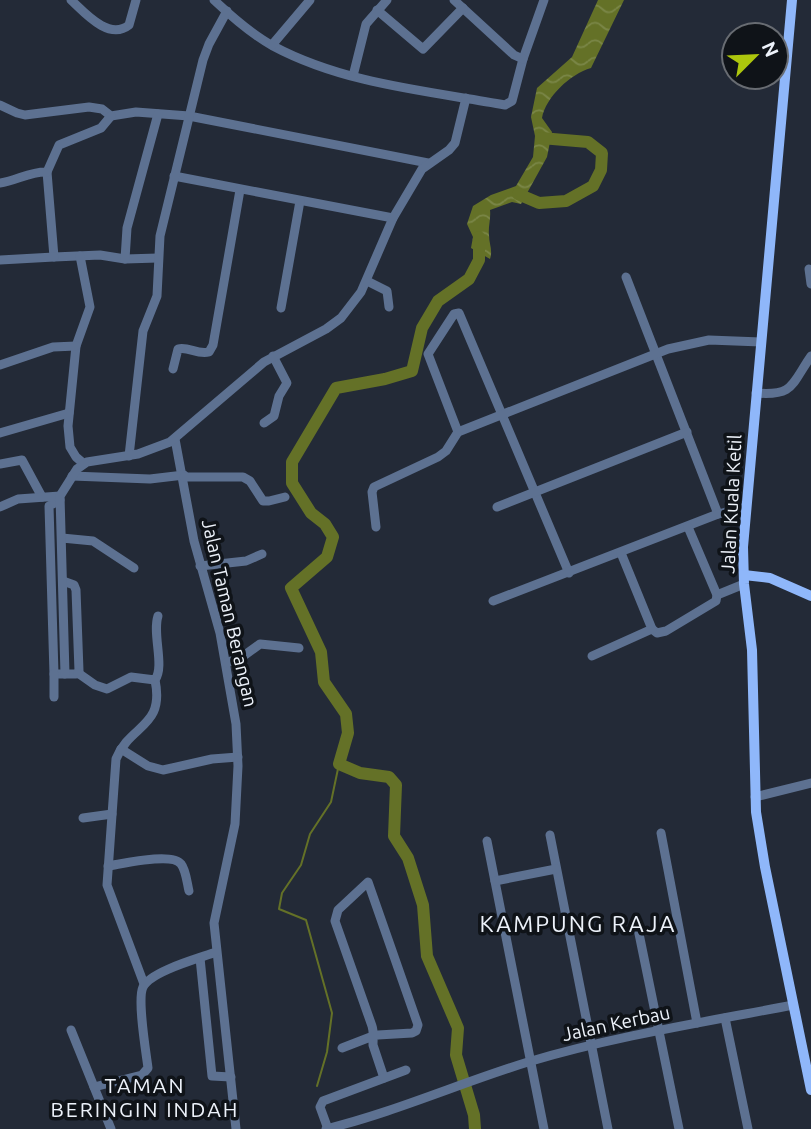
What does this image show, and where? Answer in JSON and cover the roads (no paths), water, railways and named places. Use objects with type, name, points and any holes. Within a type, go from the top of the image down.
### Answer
[{"type":"main road","name":"Jalan Kuala Ketil","points":[[792,0],[746,507],[744,579],[752,650],[755,797],[761,847],[811,1090]]},
{"type":"main road","points":[[744,579],[770,578],[811,596]]},
{"type":"street","points":[[71,0],[94,22],[108,28],[121,29],[129,25],[136,0]]},
{"type":"street","points":[[272,45],[310,0]]},
{"type":"street","points":[[353,76],[366,24],[387,0]]},
{"type":"street","points":[[454,0],[514,55],[523,59]]},
{"type":"street","points":[[219,1],[227,12],[272,45],[317,65],[353,76],[509,104],[544,0]]},
{"type":"street","points":[[377,10],[423,49],[463,8]]},
{"type":"street","points":[[129,456],[143,331],[158,296],[160,236],[209,44],[227,12]]},
{"type":"street","points":[[54,697],[49,506],[60,498],[83,463],[153,450],[175,439],[273,356],[326,329],[341,318],[351,307],[366,281],[393,218],[422,169],[453,147],[466,98]]},
{"type":"street","points":[[0,105],[25,115],[89,107],[102,109],[111,116]]},
{"type":"street","points":[[54,257],[47,172],[59,145],[101,128],[111,116],[136,112],[189,116],[428,163]]},
{"type":"street","points":[[125,259],[127,228],[158,114]]},
{"type":"street","points":[[0,183],[47,172]]},
{"type":"street","points":[[174,176],[393,218]]},
{"type":"street","points":[[173,369],[178,349],[185,348],[205,354],[213,345],[240,190]]},
{"type":"street","points":[[281,308],[300,201]]},
{"type":"street","points":[[0,260],[100,255],[125,259],[158,258]]},
{"type":"street","points":[[80,256],[90,307],[76,346],[69,413],[70,447],[83,463]]},
{"type":"street","points":[[809,269],[811,284]]},
{"type":"street","points":[[626,277],[718,514]]},
{"type":"street","points":[[366,281],[387,291],[389,307]]},
{"type":"street","points":[[458,432],[428,354],[457,313],[462,317],[569,573]]},
{"type":"street","points":[[376,527],[372,492],[374,487],[438,457],[446,451],[458,432],[657,353],[709,340],[761,342]]},
{"type":"street","points":[[0,365],[52,347],[76,346]]},
{"type":"street","points":[[264,423],[274,416],[279,396],[287,383],[273,356]]},
{"type":"street","points":[[756,393],[775,394],[786,391],[811,356]]},
{"type":"street","points":[[0,433],[69,413]]},
{"type":"street","points":[[497,507],[687,432]]},
{"type":"street","name":"Jalan Taman Berangan","points":[[175,439],[200,566],[220,633],[234,705],[238,757],[234,824],[229,858],[215,912],[216,952],[236,1129]]},
{"type":"street","points":[[0,464],[22,460],[42,497]]},
{"type":"street","points":[[72,476],[150,479],[184,476],[243,477],[250,481],[265,502],[285,497]]},
{"type":"street","points":[[0,506],[18,499],[60,498]]},
{"type":"street","points":[[60,498],[65,674]]},
{"type":"street","points":[[493,601],[718,514],[746,507]]},
{"type":"street","points":[[688,527],[717,595]]},
{"type":"street","points":[[62,538],[93,541],[134,568]]},
{"type":"street","points":[[621,553],[652,629],[657,633],[666,631],[713,604],[717,595],[744,579]]},
{"type":"street","points":[[200,566],[246,561],[262,554]]},
{"type":"street","points":[[63,581],[74,585],[76,590],[78,673]]},
{"type":"street","points":[[94,1087],[142,1075],[148,1068],[141,996],[144,984],[107,885],[116,759],[121,749],[153,714],[157,704],[155,680],[159,673],[156,631],[158,616]]},
{"type":"street","points":[[592,656],[652,629]]},
{"type":"street","points":[[226,663],[242,657],[260,644],[299,648]]},
{"type":"street","points":[[54,674],[78,673],[94,685],[107,689],[126,678],[155,680]]},
{"type":"street","points":[[121,749],[148,766],[163,770],[212,758],[238,757]]},
{"type":"street","points":[[755,797],[811,782]]},
{"type":"street","points":[[83,818],[113,814]]},
{"type":"street","points":[[661,833],[697,1023]]},
{"type":"street","points":[[550,835],[608,1129]]},
{"type":"street","points":[[487,841],[544,1129]]},
{"type":"street","points":[[108,866],[151,859],[174,859],[182,866],[189,891]]},
{"type":"street","points":[[495,881],[556,869]]},
{"type":"street","points":[[342,1048],[373,1036],[412,1033],[418,1028],[368,882],[338,910],[335,921],[372,1026],[373,1036],[374,1052],[384,1079]]},
{"type":"street","points":[[636,919],[679,1129]]},
{"type":"street","points":[[144,984],[157,975],[216,952]]},
{"type":"street","points":[[200,958],[212,1076],[230,1077]]},
{"type":"street","name":"Jalan Kerbau","points":[[327,1129],[484,1076],[590,1045],[793,1005]]},
{"type":"street","points":[[725,1018],[748,1129]]},
{"type":"street","points":[[71,1030],[111,1129]]},
{"type":"street","points":[[327,1129],[320,1107],[323,1101],[406,1070]]},
{"type":"water","points":[[598,0],[624,0],[591,68],[567,81],[548,102],[542,118],[552,132],[547,157],[521,204],[512,202],[490,210],[490,259],[471,248],[473,237],[467,224],[473,206],[491,195],[516,186],[533,157],[535,136],[531,117],[537,88],[572,57]]},
{"type":"waterway","points":[[518,194],[539,203],[566,201],[593,186],[601,170],[602,153],[588,142],[541,138]]},
{"type":"waterway","points":[[475,1129],[474,1115],[456,1055],[458,1028],[427,956],[423,905],[408,858],[394,836],[396,785],[389,777],[360,773],[339,764],[348,733],[346,714],[324,682],[321,652],[291,588],[327,557],[333,537],[325,524],[311,513],[292,483],[292,462],[336,388],[412,371],[422,328],[438,301],[469,279],[479,260],[479,237]]},
{"type":"waterway","points":[[317,1086],[327,1052],[332,1013],[306,920],[279,909],[282,893],[301,865],[310,834],[331,802],[339,764]]},
{"type":"district","name":"KAMPUNG RAJA","points":[[578,923]]},
{"type":"district","name":"TAMAN BERINGIN INDAH","points":[[145,1097]]}]
